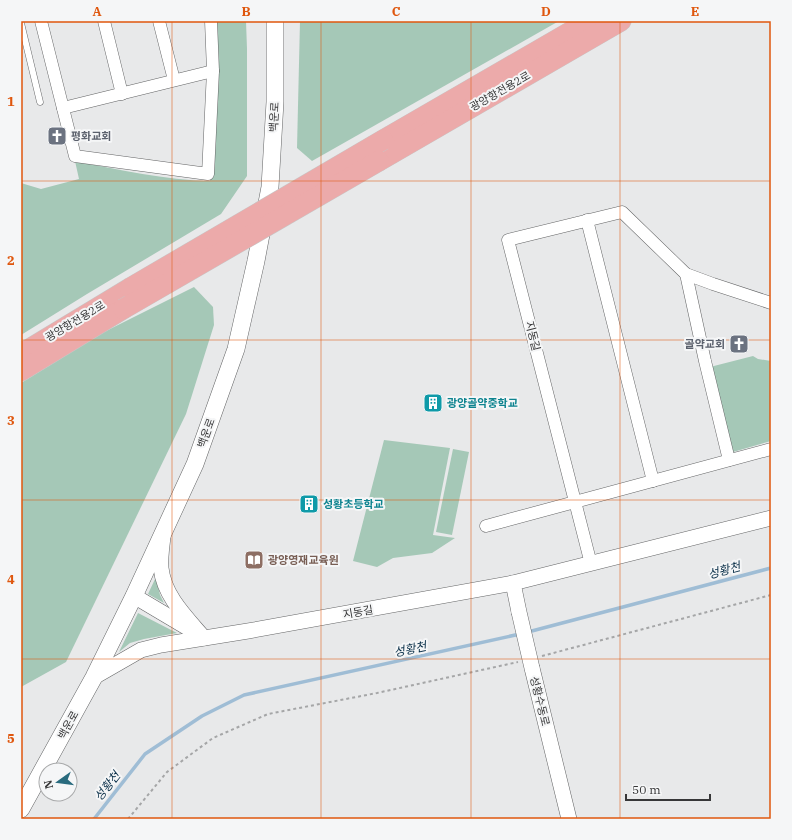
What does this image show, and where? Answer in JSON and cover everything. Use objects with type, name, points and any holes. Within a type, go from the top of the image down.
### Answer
[{"type":"highway","name":"광양항전용2로","points":[[21,354],[130,288],[589,21]]},
{"type":"highway","name":"광양항전용2로","points":[[21,370],[123,309],[621,21]]},
{"type":"highway","points":[[587,41],[634,21]]},
{"type":"main road","name":"백운로","points":[[21,810],[94,677],[164,533],[195,464],[236,349],[270,187],[275,102],[275,21]]},
{"type":"street","points":[[41,21],[75,156],[208,174],[212,71],[211,21]]},
{"type":"street","points":[[104,21],[122,94]]},
{"type":"street","points":[[159,21],[174,80]]},
{"type":"street","points":[[63,108],[212,71]]},
{"type":"street","points":[[653,481],[587,220],[622,212],[686,274],[766,301]]},
{"type":"street","name":"지동길","points":[[587,220],[508,240],[591,564]]},
{"type":"street","points":[[686,274],[729,460]]},
{"type":"street","points":[[486,526],[771,449]]},
{"type":"street","name":"지동길","points":[[94,677],[141,650],[513,583],[771,518]]},
{"type":"street","points":[[164,533],[160,567],[167,590],[178,607],[204,638]]},
{"type":"street","name":"성황수동로","points":[[513,583],[530,662],[569,819]]},
{"type":"street","points":[[134,596],[204,638]]},
{"type":"lane","points":[[21,22],[40,102]]},
{"type":"path","points":[[128,819],[167,772],[213,738],[268,714],[530,662],[771,595]]},
{"type":"green space","points":[[214,21],[246,21],[247,176],[221,214],[21,335],[21,183],[41,189],[79,179],[75,161],[159,177],[210,181]]},
{"type":"green space","points":[[300,21],[559,21],[312,161],[297,148]]},
{"type":"green space","points":[[194,287],[213,307],[214,325],[186,414],[66,662],[21,687],[21,383],[100,334]]},
{"type":"green space","points":[[753,356],[758,359],[771,361],[771,441],[733,452],[710,367]]},
{"type":"green space","points":[[384,440],[450,448],[433,535],[455,538],[432,553],[393,558],[377,567],[353,561]]},
{"type":"green space","points":[[453,449],[469,452],[452,535],[436,532]]},
{"type":"green space","points":[[156,577],[160,595],[164,603],[148,594]]},
{"type":"green space","points":[[138,613],[177,633],[130,643],[119,652]]},
{"type":"waterway","name":"성황천","points":[[528,632],[771,568]]},
{"type":"waterway","name":"성황천","points":[[94,819],[145,754],[202,716],[244,695],[520,634]]},
{"type":"place","name":"평화교회","points":[[57,136]]},
{"type":"place","name":"골약교회","points":[[739,344]]},
{"type":"place","name":"광양골약중학교","points":[[433,403]]},
{"type":"place","name":"성황초등학교","points":[[309,504]]},
{"type":"place","name":"광양영재교육원","points":[[254,560]]}]
